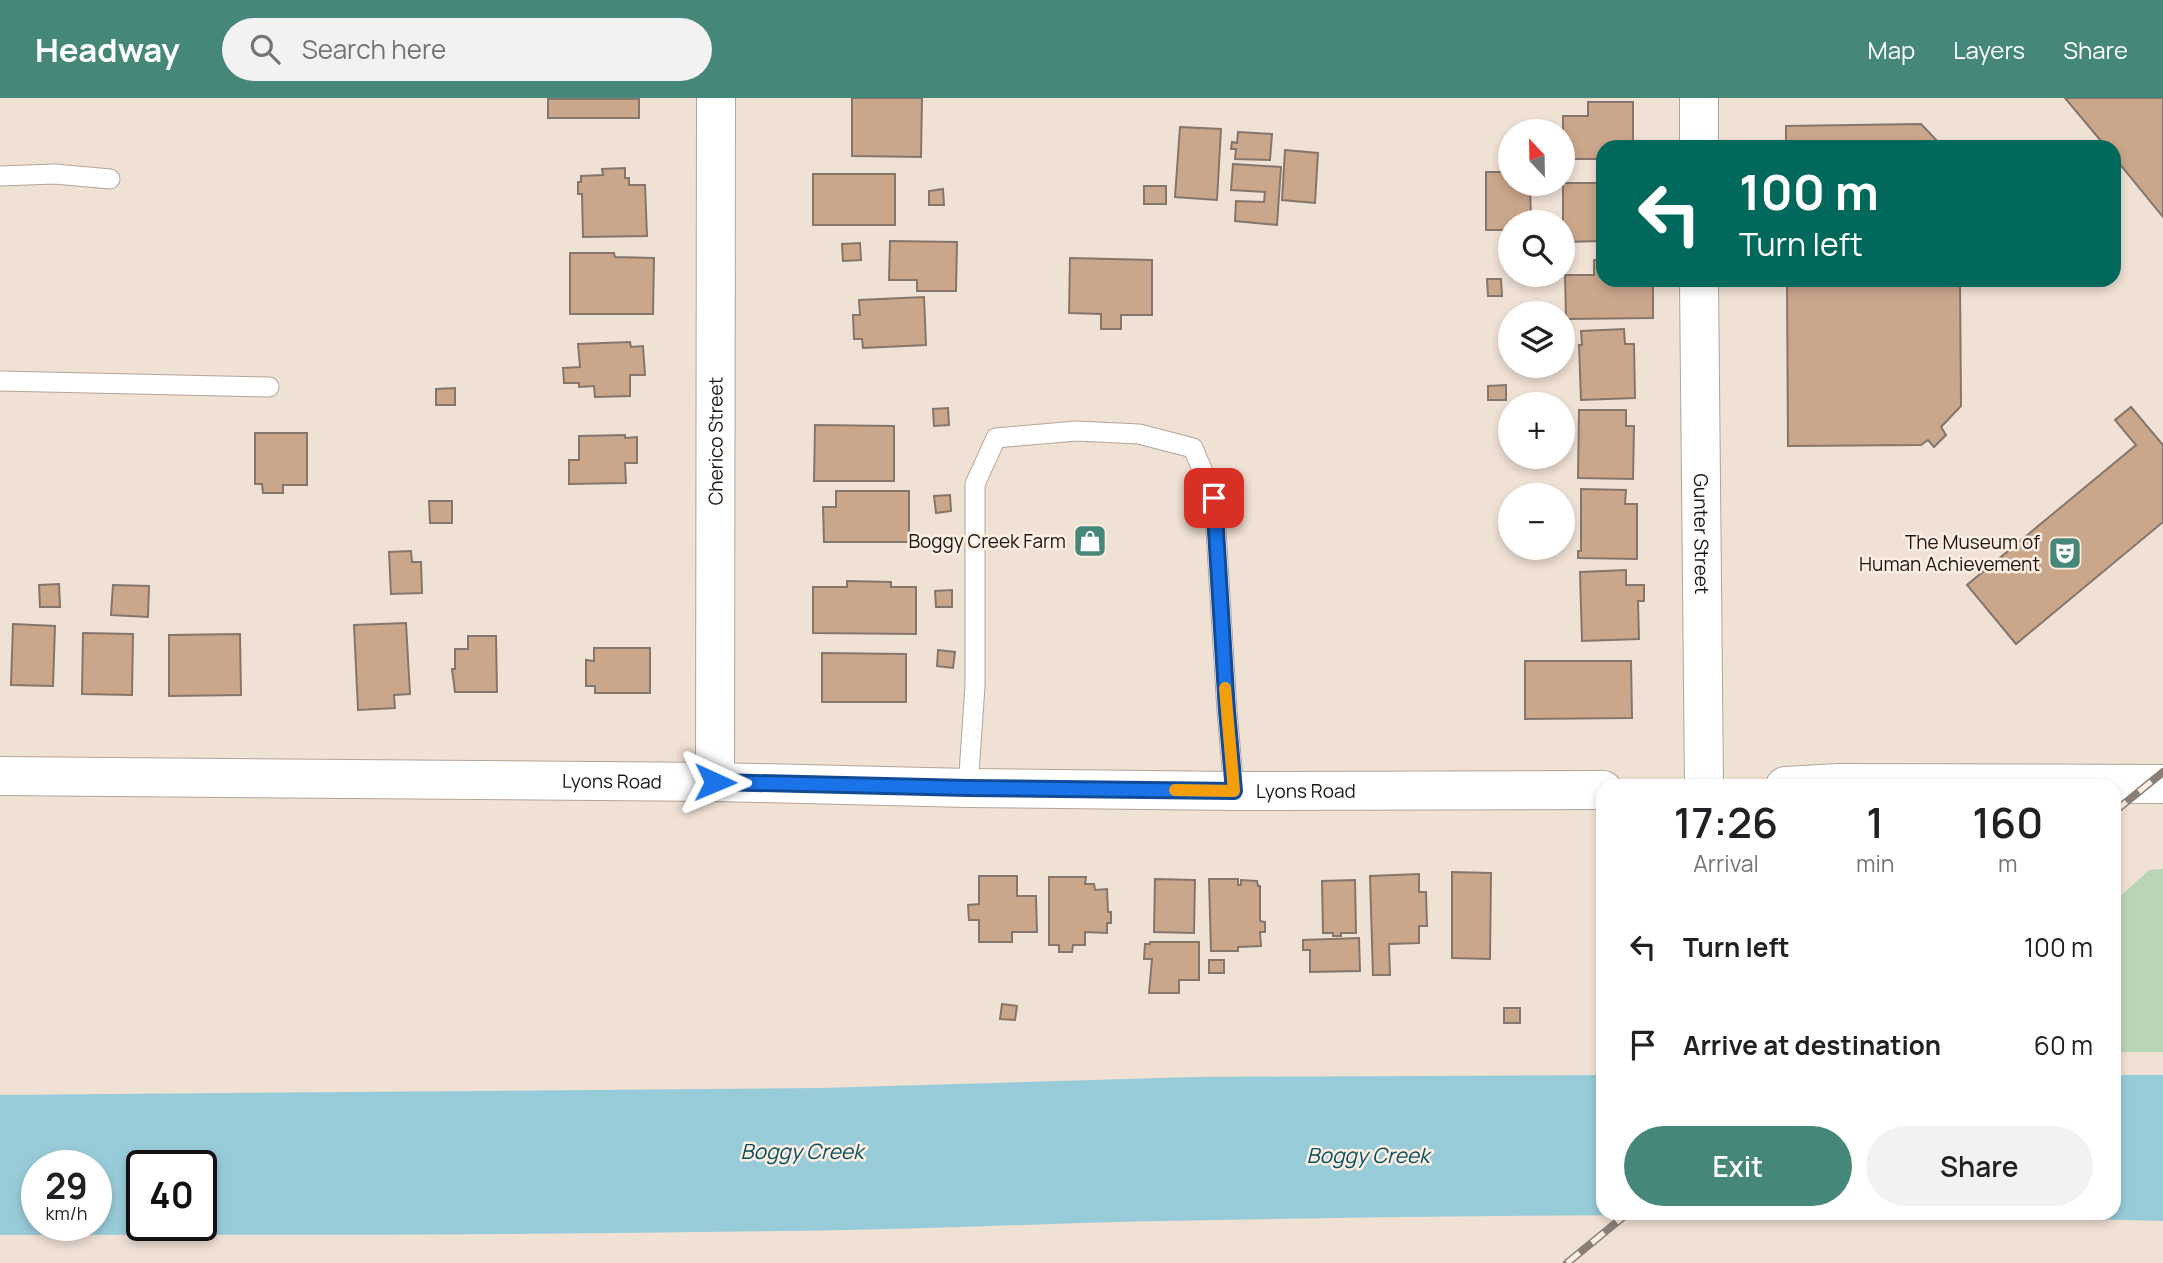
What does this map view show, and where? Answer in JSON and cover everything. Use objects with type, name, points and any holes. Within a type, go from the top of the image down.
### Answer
[{"type":"street","name":"Cherico Street","points":[[715,782],[716,98]]},
{"type":"street","points":[[1699,98],[1699,140]]},
{"type":"street","name":"Gunter Street","points":[[1699,287],[1704,779]]},
{"type":"street","name":"Lyons Road","points":[[0,776],[715,782],[1234,791],[1596,790]]},
{"type":"street","points":[[2121,784],[2163,784]]},
{"type":"lane","points":[[0,176],[55,174],[110,179]]},
{"type":"lane","points":[[0,381],[269,387]]},
{"type":"lane","points":[[968,788],[975,686],[975,484],[996,438],[1076,431],[1139,434],[1193,448],[1214,498],[1234,791]]},
{"type":"green space","points":[[2163,869],[2163,1052],[2121,1052],[2121,896],[2149,870]]},
{"type":"water","name":"Boggy Creek","points":[[1596,1075],[1596,1216],[1163,1221],[742,1232],[217,1234],[217,1150],[126,1150],[126,1235],[112,1235],[112,1150],[21,1150],[21,1235],[0,1235],[0,1095],[821,1088],[1194,1077]]},
{"type":"water","points":[[2121,1075],[2163,1075],[2163,1221],[2113,1220],[2121,1220]]},
{"type":"building","points":[[852,98],[922,98],[921,157],[852,156]]},
{"type":"building","points":[[2065,98],[2163,98],[2163,217],[2121,166],[2121,140],[2100,140]]},
{"type":"building","points":[[548,99],[639,99],[639,118],[548,118]]},
{"type":"building","points":[[1588,102],[1633,102],[1633,140],[1596,140],[1596,159],[1575,159],[1575,119],[1563,119],[1563,116],[1588,116]]},
{"type":"building","points":[[1921,124],[1936,140],[1786,140],[1786,126]]},
{"type":"building","points":[[1180,127],[1221,129],[1217,200],[1175,197]]},
{"type":"building","points":[[1238,132],[1272,134],[1270,160],[1235,159],[1236,149],[1231,149],[1232,142],[1237,143]]},
{"type":"building","points":[[1285,150],[1318,153],[1315,203],[1282,200]]},
{"type":"building","points":[[1233,164],[1281,167],[1277,225],[1235,221],[1236,201],[1264,202],[1265,192],[1231,190]]},
{"type":"building","points":[[625,168],[625,178],[629,178],[629,185],[645,185],[647,236],[583,237],[582,194],[578,194],[581,176],[603,175],[602,169]]},
{"type":"building","points":[[1486,172],[1498,172],[1498,196],[1530,196],[1531,210],[1498,210],[1498,230],[1486,230]]},
{"type":"building","points":[[813,174],[895,174],[895,225],[813,225]]},
{"type":"building","points":[[1575,183],[1596,183],[1596,241],[1575,242],[1575,210],[1563,210],[1563,196],[1575,196]]},
{"type":"building","points":[[1144,186],[1166,186],[1166,204],[1144,204]]},
{"type":"building","points":[[943,189],[944,205],[929,205],[929,191]]},
{"type":"building","points":[[890,241],[957,242],[956,291],[917,291],[917,280],[889,280]]},
{"type":"building","points":[[860,243],[861,260],[843,261],[842,244]]},
{"type":"building","points":[[570,253],[614,253],[615,257],[654,258],[653,314],[570,314]]},
{"type":"building","points":[[1070,258],[1152,260],[1152,315],[1121,315],[1121,329],[1101,329],[1101,314],[1069,313]]},
{"type":"building","points":[[1596,260],[1596,287],[1653,287],[1653,318],[1575,319],[1575,301],[1566,301],[1565,287],[1575,287],[1575,275],[1594,275]]},
{"type":"building","points":[[1487,279],[1498,279],[1502,296],[1488,296]]},
{"type":"building","points":[[1787,287],[1960,287],[1961,406],[1941,427],[1946,435],[1934,447],[1928,440],[1921,445],[1788,446]]},
{"type":"building","points":[[924,297],[926,345],[863,348],[862,339],[854,339],[853,315],[860,315],[859,300]]},
{"type":"building","points":[[1624,329],[1625,344],[1634,344],[1635,398],[1581,400],[1581,331]]},
{"type":"building","points":[[630,342],[631,347],[643,346],[645,375],[630,375],[630,396],[595,397],[594,386],[579,387],[579,383],[564,383],[563,368],[580,367],[578,344]]},
{"type":"building","points":[[1506,385],[1506,392],[1498,392],[1498,400],[1488,400],[1488,386]]},
{"type":"building","points":[[455,388],[455,405],[436,405],[436,389]]},
{"type":"building","name":"The Museum of Human Achievement","points":[[2131,407],[2163,445],[2163,522],[2016,644],[1967,585],[2136,445],[2115,420]]},
{"type":"building","points":[[948,408],[949,425],[934,426],[933,409]]},
{"type":"building","points":[[1579,410],[1626,410],[1626,426],[1634,426],[1633,479],[1578,478]]},
{"type":"building","points":[[815,425],[894,426],[894,481],[814,481]]},
{"type":"building","points":[[255,433],[307,433],[307,485],[283,485],[283,493],[263,493],[262,484],[255,484]]},
{"type":"building","points":[[625,435],[625,438],[637,437],[637,463],[625,463],[626,483],[569,484],[569,460],[579,460],[579,436]]},
{"type":"building","points":[[1581,489],[1626,490],[1625,504],[1637,504],[1637,559],[1578,558],[1578,551],[1581,551]]},
{"type":"building","points":[[836,491],[909,491],[909,542],[824,542],[823,507],[836,507]]},
{"type":"building","points":[[950,495],[951,511],[936,513],[934,496]]},
{"type":"building","points":[[429,501],[452,501],[452,523],[430,523]]},
{"type":"building","points":[[411,551],[412,562],[421,562],[422,593],[391,594],[389,552]]},
{"type":"building","points":[[1626,570],[1626,585],[1644,585],[1644,601],[1638,601],[1639,639],[1582,641],[1580,572]]},
{"type":"building","points":[[847,581],[891,582],[891,587],[916,587],[916,634],[813,633],[813,587],[847,587]]},
{"type":"building","points":[[59,584],[60,607],[40,607],[39,585]]},
{"type":"building","points":[[113,585],[149,586],[148,617],[111,615]]},
{"type":"building","points":[[952,590],[952,607],[936,607],[935,591]]},
{"type":"building","points":[[406,623],[410,694],[394,695],[395,708],[358,710],[354,625]]},
{"type":"building","points":[[13,624],[55,626],[53,686],[11,685]]},
{"type":"building","points":[[83,633],[133,634],[132,695],[82,694]]},
{"type":"building","points":[[240,634],[241,695],[169,696],[169,635]]},
{"type":"building","points":[[468,636],[496,636],[497,692],[455,692],[452,669],[455,669],[455,649],[468,649]]},
{"type":"building","points":[[594,648],[650,648],[650,693],[595,693],[595,686],[586,686],[586,660],[594,661]]},
{"type":"building","points":[[938,650],[955,652],[953,668],[937,666]]},
{"type":"building","points":[[822,653],[906,654],[906,702],[822,702]]},
{"type":"building","points":[[1525,661],[1631,661],[1632,718],[1525,719]]},
{"type":"building","points":[[1452,872],[1491,873],[1490,959],[1452,958]]},
{"type":"building","points":[[1419,874],[1419,892],[1426,892],[1427,926],[1419,926],[1419,943],[1389,944],[1390,975],[1373,975],[1370,876]]},
{"type":"building","points":[[979,876],[1017,876],[1017,896],[1036,896],[1037,932],[1012,932],[1012,942],[979,942],[979,920],[969,920],[968,905],[979,904]]},
{"type":"building","points":[[1049,877],[1086,877],[1085,884],[1094,884],[1095,890],[1107,889],[1111,923],[1107,923],[1107,933],[1085,932],[1085,945],[1073,945],[1072,952],[1059,952],[1059,945],[1049,945]]},
{"type":"building","points":[[1155,879],[1195,880],[1194,933],[1154,932]]},
{"type":"building","points":[[1209,879],[1238,879],[1238,885],[1241,885],[1241,880],[1257,881],[1260,886],[1260,921],[1265,922],[1265,932],[1260,932],[1261,946],[1238,947],[1238,951],[1211,951]]},
{"type":"building","points":[[1355,880],[1356,933],[1333,936],[1333,933],[1323,933],[1322,881]]},
{"type":"building","points":[[1359,938],[1360,971],[1310,972],[1310,950],[1303,950],[1303,940]]},
{"type":"building","points":[[1199,942],[1199,980],[1179,980],[1179,993],[1149,993],[1152,959],[1144,959],[1145,944]]},
{"type":"building","points":[[1209,960],[1224,960],[1224,973],[1209,973]]},
{"type":"building","points":[[1002,1004],[1017,1006],[1015,1020],[1000,1019]]},
{"type":"building","points":[[1504,1008],[1520,1008],[1520,1023],[1504,1023]]},
{"type":"railway","points":[[2121,806],[2163,772]]},
{"type":"railway","points":[[1567,1263],[1619,1220]]},
{"type":"slow traffic","points":[[1175,790],[1234,791],[1225,688]]},
{"type":"place","name":"Boggy Creek Farm","points":[[1090,541]]},
{"type":"place","name":"The Museum of Human Achievement","points":[[2065,553]]},
{"type":"route","points":[[715,782],[1234,791],[1214,498]]}]
